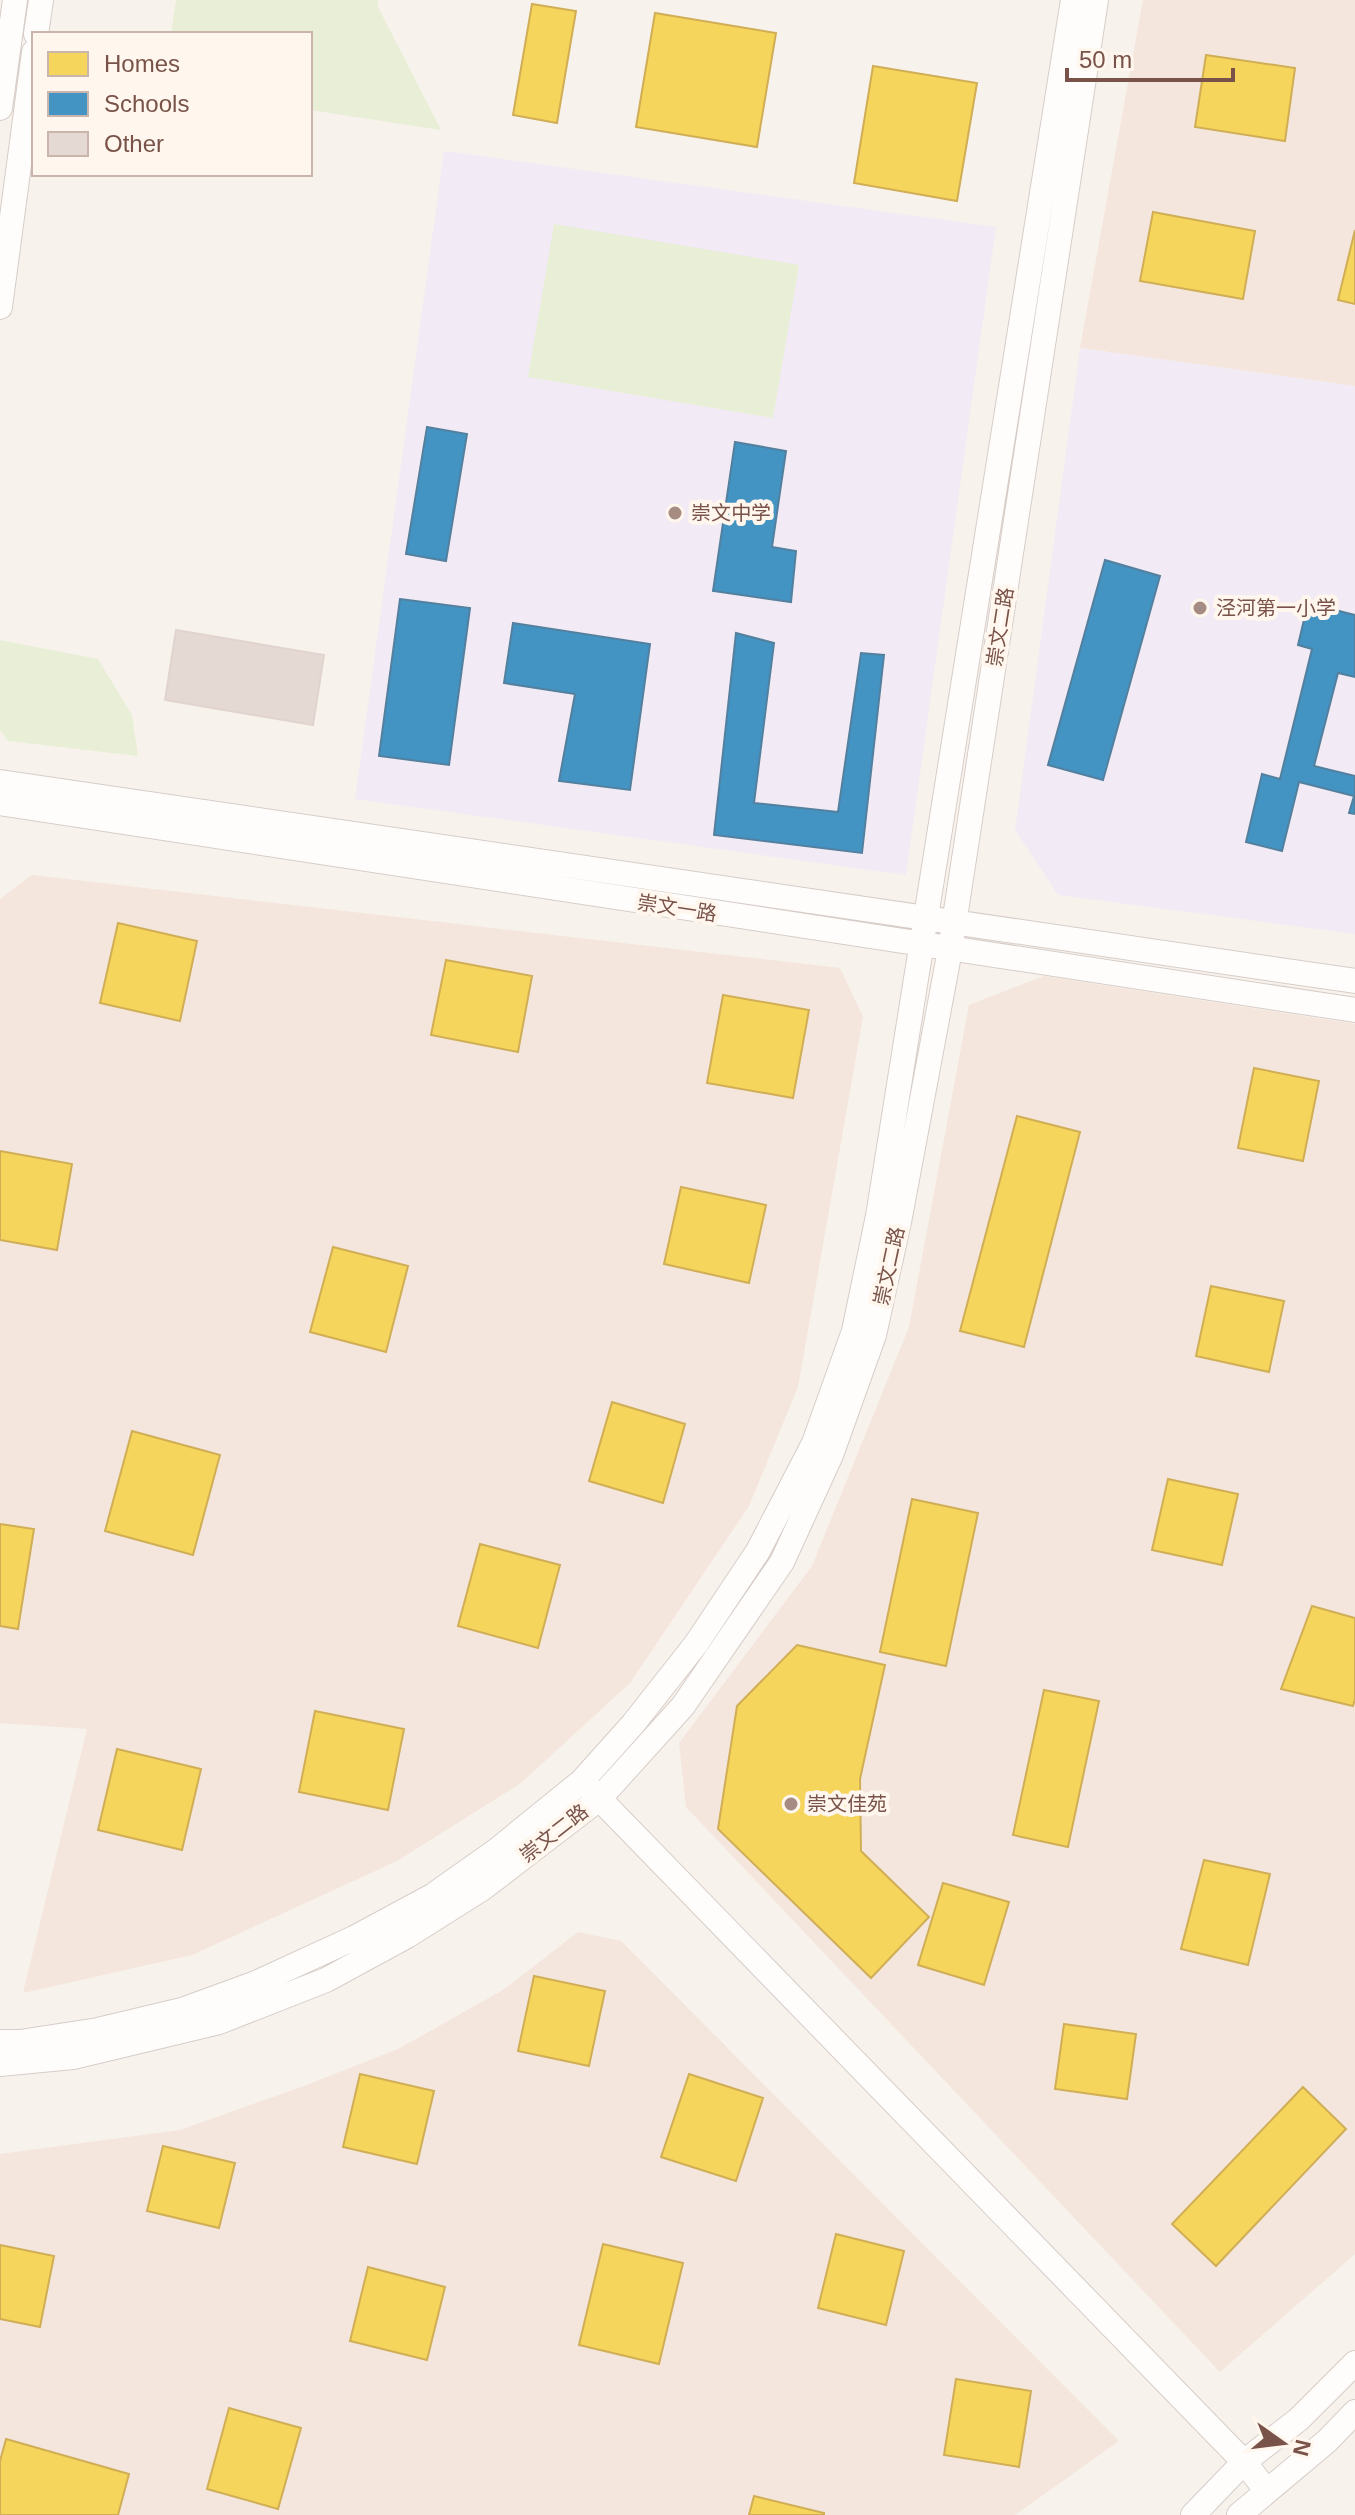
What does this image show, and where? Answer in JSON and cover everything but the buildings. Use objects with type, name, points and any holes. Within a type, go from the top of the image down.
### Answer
[{"type":"street","points":[[0,108],[15,0]]},
{"type":"street","points":[[36,32],[41,0]]},
{"type":"street","name":"崇文二路","points":[[0,2042],[20,2042],[112,2027],[182,2010],[270,1976],[354,1938],[432,1896],[590,1790],[633,1724],[696,1644],[758,1551],[814,1443],[854,1331],[878,1216],[1073,0]]},
{"type":"street","name":"崇文二路","points":[[0,2064],[73,2057],[219,2022],[326,1980],[407,1936],[483,1888],[683,1706],[782,1562],[831,1455],[874,1335],[899,1222],[950,950],[1096,0]]},
{"type":"street","points":[[0,307],[32,67]]},
{"type":"street","name":"崇文一路","points":[[0,782],[1355,981]]},
{"type":"street","name":"崇文一路","points":[[0,803],[1355,1010]]},
{"type":"street","points":[[590,1790],[1244,2462],[1267,2491]]},
{"type":"street","points":[[1193,2515],[1244,2462],[1299,2419],[1355,2363]]},
{"type":"street","points":[[1239,2515],[1327,2441],[1355,2412]]},
{"type":"shaded area","points":[[1143,0],[1355,0],[1355,386],[1080,348]]},
{"type":"shaded area","name":"崇文中学","points":[[444,151],[996,227],[906,875],[355,799]]},
{"type":"shaded area","name":"泾河第一小学","points":[[1080,348],[1355,386],[1355,934],[1058,895],[1015,830]]},
{"type":"shaded area","points":[[32,875],[840,968],[863,1017],[798,1387],[749,1506],[630,1683],[521,1783],[397,1861],[192,1955],[23,1993],[87,1729],[0,1723],[0,899]]},
{"type":"shaded area","points":[[1044,976],[1355,1024],[1355,2254],[1220,2372],[686,1807],[679,1743],[812,1566],[909,1327],[969,1005]]},
{"type":"shaded area","points":[[578,1932],[621,1941],[1119,2441],[1015,2515],[0,2515],[0,2154],[180,2130],[304,2086],[398,2049],[503,1990]]},
{"type":"green space","points":[[176,0],[378,0],[378,7],[441,130],[312,110],[312,32],[171,32]]},
{"type":"green space","points":[[554,224],[799,265],[773,418],[528,377]]},
{"type":"green space","points":[[0,640],[98,659],[132,715],[138,756],[8,741],[0,730]]},
{"type":"place","name":"崇文中学","points":[[675,513]]},
{"type":"place","name":"泾河第一小学","points":[[1200,608]]},
{"type":"place","name":"崇文佳苑","points":[[791,1804]]}]
